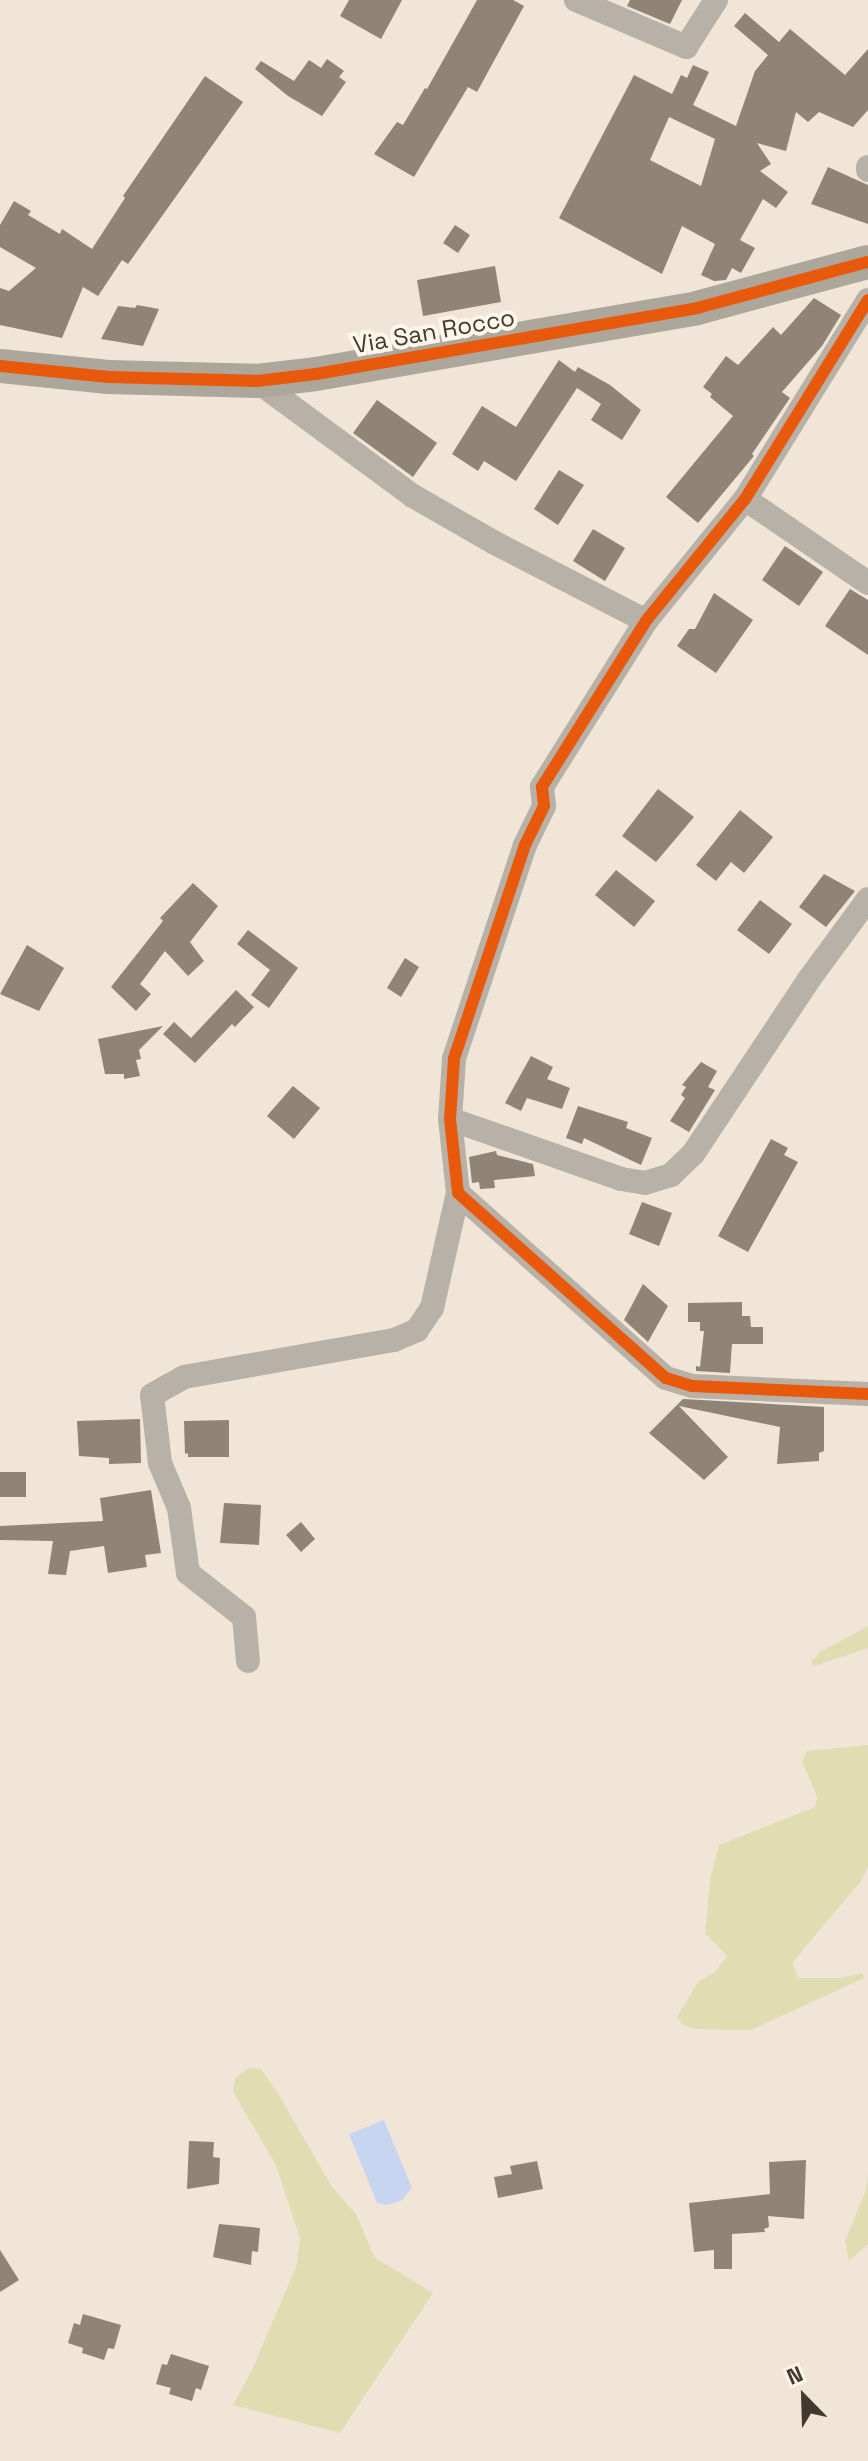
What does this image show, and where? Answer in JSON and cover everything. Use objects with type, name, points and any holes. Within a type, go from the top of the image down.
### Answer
[{"type":"street","points":[[576,0],[686,47],[716,0]]},
{"type":"street","name":"Via San Rocco","points":[[0,366],[108,377],[257,381],[316,374],[697,308],[868,262]]},
{"type":"street","points":[[248,1661],[244,1617],[188,1573],[179,1508],[160,1463],[152,1395],[184,1377],[407,1337],[425,1322],[432,1308],[458,1193],[450,1119],[454,1059],[525,845],[544,806],[542,787],[646,621],[745,499],[868,300]]},
{"type":"street","points":[[257,381],[413,496],[495,543],[646,621]]},
{"type":"street","points":[[745,499],[868,583]]},
{"type":"street","points":[[450,1119],[621,1179],[645,1183],[671,1175],[693,1154],[810,978],[868,899]]},
{"type":"street","points":[[458,1193],[666,1378],[692,1386],[868,1394]]},
{"type":"shaded area","points":[[868,1626],[868,1648],[814,1666],[811,1662],[820,1652]]},
{"type":"shaded area","points":[[868,1745],[868,1866],[861,1881],[792,1963],[799,1978],[842,1978],[862,1973],[864,1978],[751,2030],[693,2029],[683,2025],[677,2017],[698,1982],[715,1972],[727,1956],[705,1933],[710,1880],[719,1845],[815,1807],[817,1797],[802,1761],[807,1751]]},
{"type":"shaded area","points":[[249,2068],[261,2069],[279,2095],[332,2187],[356,2214],[374,2257],[433,2293],[340,2433],[233,2405],[252,2370],[297,2265],[300,2238],[276,2165],[233,2092],[235,2078]]},
{"type":"shaded area","points":[[868,2173],[868,2244],[849,2261],[845,2241],[866,2190]]},
{"type":"water","points":[[384,2120],[412,2188],[402,2200],[387,2205],[377,2203],[349,2134]]},
{"type":"building","points":[[349,0],[402,0],[381,39],[340,16]]},
{"type":"building","points":[[477,0],[513,0],[524,6],[477,92],[468,87],[414,177],[374,154],[397,122],[403,125]]},
{"type":"building","points":[[630,0],[682,0],[670,24],[627,6]]},
{"type":"building","points":[[745,13],[779,42],[790,29],[845,75],[868,49],[868,110],[853,127],[819,112],[808,122],[796,112],[786,151],[757,143],[771,164],[760,171],[788,192],[776,208],[763,199],[740,240],[755,248],[741,273],[732,268],[726,280],[714,281],[701,275],[715,244],[682,226],[662,274],[559,218],[634,75],[672,94],[681,75],[687,78],[693,65],[709,72],[693,105],[736,126],[755,71],[768,55],[734,26]],"holes":[[[669,117],[715,139],[701,186],[650,160]]]},
{"type":"building","points":[[327,59],[344,71],[339,77],[346,82],[322,116],[288,96],[255,69],[261,61],[294,81],[309,60],[321,68]]},
{"type":"building","points":[[205,76],[243,102],[128,264],[122,260],[98,296],[83,287],[62,338],[0,325],[0,288],[9,291],[36,268],[0,247],[0,225],[14,201],[31,211],[28,215],[60,234],[62,229],[92,249],[125,198],[123,196]]},
{"type":"building","points":[[828,167],[868,185],[868,224],[811,204]]},
{"type":"building","points":[[455,225],[470,235],[458,253],[443,243]]},
{"type":"building","points":[[495,266],[501,302],[423,316],[417,280]]},
{"type":"building","points":[[814,298],[841,315],[822,346],[782,392],[790,398],[752,454],[754,456],[698,523],[666,497],[733,416],[703,387],[726,356],[738,365],[773,327],[781,335]]},
{"type":"building","points":[[137,305],[159,309],[143,346],[101,339],[118,306],[135,308]]},
{"type":"building","points":[[559,360],[575,372],[578,367],[610,385],[641,410],[622,440],[591,420],[601,404],[577,388],[516,481],[484,461],[478,471],[452,454],[482,406],[516,427]]},
{"type":"building","points":[[377,400],[437,443],[413,477],[353,433]]},
{"type":"building","points":[[559,470],[584,485],[558,525],[534,509]]},
{"type":"building","points":[[593,529],[625,548],[605,581],[573,561]]},
{"type":"building","points":[[785,546],[823,572],[799,606],[762,580]]},
{"type":"building","points":[[850,589],[868,600],[868,655],[825,626]]},
{"type":"building","points":[[714,593],[753,620],[716,673],[677,646],[689,629],[695,629]]},
{"type":"building","points":[[658,789],[694,817],[656,862],[622,836]]},
{"type":"building","points":[[740,810],[773,837],[744,873],[731,862],[716,881],[696,865]]},
{"type":"building","points":[[616,870],[655,901],[634,927],[595,895]]},
{"type":"building","points":[[824,874],[855,891],[826,927],[799,907]]},
{"type":"building","points":[[193,883],[218,906],[190,942],[204,961],[188,976],[165,951],[140,984],[151,994],[136,1011],[111,987],[163,921],[160,918]]},
{"type":"building","points":[[760,900],[792,924],[769,954],[737,930]]},
{"type":"building","points":[[248,930],[298,968],[269,1008],[251,995],[270,970],[237,944]]},
{"type":"building","points":[[27,945],[64,968],[39,1011],[0,994]]},
{"type":"building","points":[[405,958],[419,967],[401,997],[387,988]]},
{"type":"building","points":[[236,990],[254,1007],[235,1027],[232,1024],[195,1063],[163,1034],[174,1022],[191,1038]]},
{"type":"building","points":[[163,1026],[139,1050],[141,1059],[136,1060],[140,1076],[124,1079],[124,1074],[105,1074],[98,1039]]},
{"type":"building","points":[[531,1056],[553,1067],[547,1079],[570,1088],[562,1109],[527,1098],[521,1111],[505,1103]]},
{"type":"building","points":[[701,1062],[717,1071],[708,1087],[715,1090],[689,1132],[670,1121],[685,1098],[681,1095],[686,1087],[682,1085]]},
{"type":"building","points":[[293,1086],[320,1108],[294,1139],[267,1116]]},
{"type":"building","points":[[578,1106],[628,1122],[626,1128],[652,1138],[641,1165],[584,1138],[582,1144],[566,1138]]},
{"type":"building","points":[[771,1139],[788,1148],[784,1155],[798,1162],[748,1252],[718,1236]]},
{"type":"building","points":[[496,1151],[497,1155],[533,1164],[535,1176],[494,1180],[495,1188],[480,1189],[479,1182],[472,1183],[469,1157]]},
{"type":"building","points":[[642,1202],[672,1213],[659,1246],[629,1234]]},
{"type":"building","points":[[643,1284],[668,1306],[648,1342],[624,1320]]},
{"type":"building","points":[[742,1302],[742,1316],[750,1316],[751,1327],[763,1327],[763,1344],[732,1344],[730,1373],[696,1371],[696,1366],[700,1367],[704,1331],[700,1331],[700,1322],[688,1322],[688,1303]]},
{"type":"building","points":[[683,1399],[824,1407],[824,1451],[819,1453],[819,1461],[777,1464],[780,1427],[679,1406],[728,1457],[704,1480],[649,1433]]},
{"type":"building","points":[[140,1419],[141,1463],[109,1464],[109,1458],[79,1456],[77,1421]]},
{"type":"building","points":[[229,1420],[229,1457],[188,1457],[188,1453],[185,1454],[184,1421]]},
{"type":"building","points":[[0,1472],[26,1472],[26,1497],[0,1497]]},
{"type":"building","points":[[151,1490],[161,1553],[145,1555],[147,1567],[108,1573],[104,1546],[70,1551],[66,1575],[48,1574],[53,1541],[0,1540],[0,1526],[103,1521],[100,1498]]},
{"type":"building","points":[[224,1503],[261,1505],[259,1545],[220,1543]]},
{"type":"building","points":[[301,1522],[315,1539],[301,1552],[286,1535]]},
{"type":"building","points":[[189,2141],[214,2142],[213,2157],[220,2158],[219,2184],[187,2189]]},
{"type":"building","points":[[806,2160],[804,2219],[768,2216],[769,2227],[764,2229],[765,2232],[732,2234],[732,2269],[714,2269],[714,2250],[694,2252],[689,2203],[770,2194],[769,2162]]},
{"type":"building","points":[[537,2161],[543,2189],[498,2198],[494,2177],[512,2174],[510,2166]]},
{"type":"building","points":[[219,2224],[260,2228],[258,2252],[252,2251],[251,2265],[213,2257]]},
{"type":"building","points":[[0,2250],[19,2280],[0,2292]]},
{"type":"building","points":[[83,2314],[121,2325],[114,2349],[108,2348],[104,2360],[82,2353],[83,2348],[68,2343],[74,2323],[80,2325]]},
{"type":"building","points":[[171,2354],[209,2366],[201,2390],[196,2388],[192,2401],[169,2394],[171,2388],[156,2384],[162,2364],[167,2365]]},
{"type":"cycle path","points":[[0,366],[108,377],[257,381],[316,374],[697,308],[868,262]]},
{"type":"cycle path","points":[[868,300],[745,499],[646,621],[542,787],[544,806],[525,845],[454,1059],[450,1119],[458,1193],[666,1378],[692,1386],[868,1394]]}]
